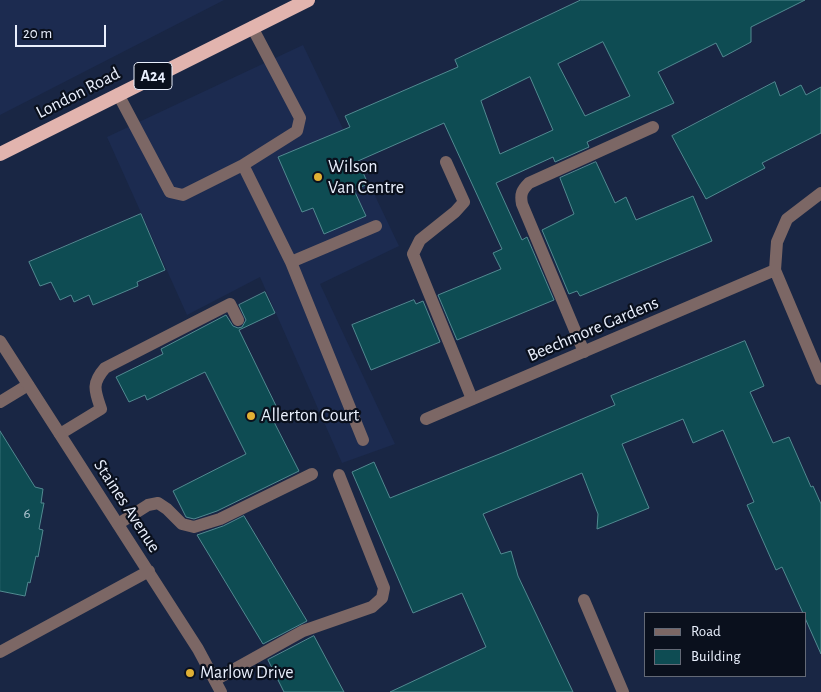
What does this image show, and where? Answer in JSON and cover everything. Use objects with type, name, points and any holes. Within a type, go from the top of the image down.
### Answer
[{"type":"highway","name":"London Road","points":[[0,154],[308,0]]},
{"type":"street","points":[[118,94],[170,192],[183,195],[243,165],[297,130],[300,118],[252,27]]},
{"type":"street","points":[[584,352],[522,204],[520,195],[528,183],[653,127]]},
{"type":"street","points":[[446,162],[464,202],[455,212],[420,240],[414,254],[472,399]]},
{"type":"street","points":[[243,165],[290,262],[363,440]]},
{"type":"street","points":[[821,193],[787,219],[776,242],[775,270],[821,379]]},
{"type":"street","points":[[290,262],[376,226]]},
{"type":"street","name":"Beechmore Gardens","points":[[426,419],[775,270]]},
{"type":"street","points":[[60,434],[101,409],[95,390],[97,377],[105,368],[230,304],[238,320]]},
{"type":"street","name":"Staines Avenue","points":[[0,341],[149,571],[198,649],[221,692]]},
{"type":"street","points":[[0,402],[28,385]]},
{"type":"street","points":[[118,524],[148,505],[158,503],[182,524],[194,527],[220,518],[312,474]]},
{"type":"street","points":[[215,680],[303,631],[372,607],[382,598],[384,588],[339,475]]},
{"type":"street","points":[[0,652],[149,571]]},
{"type":"street","points":[[584,600],[624,692]]},
{"type":"shaded area","points":[[0,0],[224,0],[0,115]]},
{"type":"shaded area","points":[[303,45],[399,246],[320,284],[395,444],[342,463],[260,277],[187,315],[107,137]]},
{"type":"building","points":[[581,0],[805,0],[751,27],[751,42],[723,57],[716,43],[658,72],[674,103],[587,142],[589,147],[555,162],[553,157],[496,183],[522,240],[527,237],[554,300],[457,340],[438,295],[501,269],[493,253],[502,249],[444,123],[358,161],[368,184],[354,190],[366,216],[324,234],[313,208],[302,212],[278,157],[350,127],[345,116],[458,67],[455,60]],"holes":[[[603,42],[630,96],[585,116],[558,64]],[[530,77],[553,130],[500,154],[481,101]]]},
{"type":"building","points":[[775,82],[780,96],[801,85],[806,95],[821,87],[821,133],[762,163],[765,168],[706,199],[672,136]]},
{"type":"building","points":[[596,162],[615,203],[626,197],[636,220],[693,196],[712,241],[580,296],[577,291],[569,294],[542,230],[574,214],[560,178]]},
{"type":"building","points":[[141,214],[165,270],[137,282],[138,286],[93,305],[89,295],[74,302],[71,295],[60,300],[51,282],[40,286],[29,262]]},
{"type":"building","name":"Allerton Court","points":[[265,292],[275,313],[239,330],[280,414],[272,418],[299,471],[217,511],[194,519],[186,517],[173,491],[246,454],[205,372],[147,400],[145,395],[129,402],[116,377],[163,354],[161,349],[226,315],[233,326],[242,327],[246,320],[239,305]]},
{"type":"building","points":[[414,300],[416,304],[423,301],[440,342],[371,370],[352,325]]},
{"type":"building","points":[[745,341],[764,386],[750,392],[773,443],[789,437],[811,487],[813,486],[821,504],[821,654],[806,620],[806,612],[803,612],[782,567],[776,570],[747,505],[754,502],[723,430],[693,443],[683,419],[622,444],[649,508],[597,529],[598,514],[582,473],[483,514],[501,554],[511,551],[518,576],[573,692],[390,692],[486,647],[462,593],[413,613],[352,472],[374,462],[390,498],[615,405],[611,396]]},
{"type":"building","points":[[0,431],[35,487],[43,489],[41,503],[44,503],[39,529],[43,530],[38,557],[36,556],[25,596],[0,591]]},
{"type":"building","points":[[244,516],[307,621],[263,644],[197,535]]},
{"type":"building","points":[[314,636],[344,692],[284,692],[268,660]]},
{"type":"place","name":"Wilson Van Centre","points":[[318,177]]},
{"type":"place","name":"Allerton Court","points":[[251,416]]},
{"type":"place","name":"Marlow Drive","points":[[190,673]]}]
